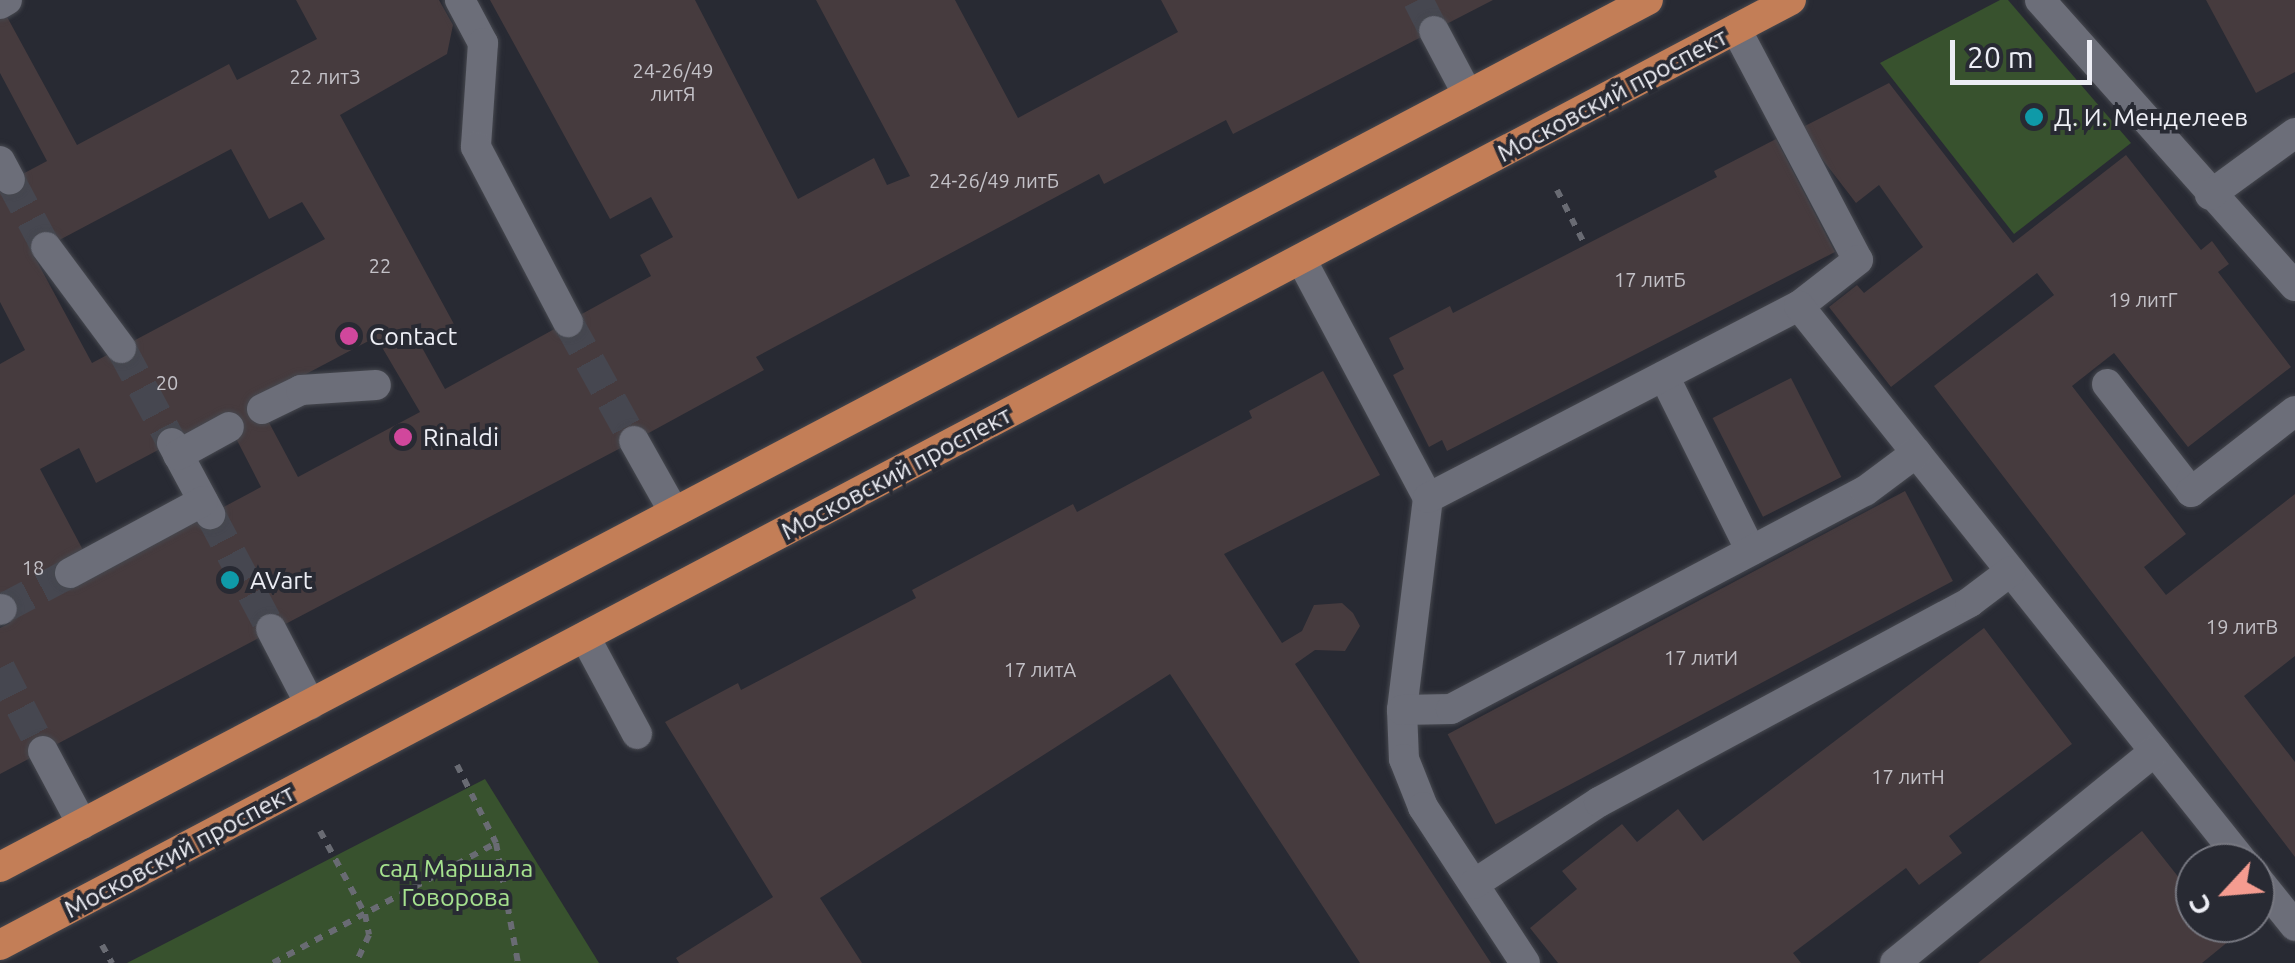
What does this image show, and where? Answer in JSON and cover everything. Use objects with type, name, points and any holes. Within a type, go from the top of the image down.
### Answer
[{"type":"main road","points":[[0,867],[1648,0]]},
{"type":"main road","name":"Московский проспект","points":[[0,945],[1791,0]]},
{"type":"lane","points":[[0,4],[7,0]]},
{"type":"lane","points":[[460,0],[483,43],[476,148],[568,322]]},
{"type":"lane","points":[[2040,0],[2295,286]]},
{"type":"lane","points":[[1434,30],[1468,95]]},
{"type":"lane","points":[[1428,498],[1799,306],[1858,260],[1736,30]]},
{"type":"lane","points":[[2210,195],[2295,133]]},
{"type":"lane","points":[[46,246],[121,348]]},
{"type":"lane","points":[[1301,259],[1428,498],[1402,710],[1404,759],[1423,807],[1525,963]]},
{"type":"lane","points":[[1799,306],[2228,843]]},
{"type":"lane","points":[[1664,376],[1751,551]]},
{"type":"lane","points":[[2106,384],[2191,492],[2295,411]]},
{"type":"lane","points":[[262,409],[301,390],[376,385]]},
{"type":"lane","points":[[70,574],[207,508],[175,449],[230,428]]},
{"type":"lane","points":[[634,441],[674,512]]},
{"type":"lane","points":[[1402,710],[1451,709],[1866,491],[1916,452]]},
{"type":"lane","points":[[1474,884],[1599,802],[1970,602],[2011,570]]},
{"type":"lane","points":[[272,629],[310,704]]},
{"type":"lane","points":[[585,637],[637,734]]},
{"type":"lane","points":[[43,751],[82,824]]},
{"type":"lane","points":[[1894,963],[2154,751]]},
{"type":"lane","points":[[2275,901],[2295,926]]},
{"type":"path","points":[[1557,190],[1585,245]]},
{"type":"path","points":[[457,766],[496,843],[518,963]]},
{"type":"path","points":[[320,831],[364,914],[368,934],[356,963]]},
{"type":"path","points":[[273,963],[496,843]]},
{"type":"path","points":[[102,946],[112,963]]},
{"type":"green space","points":[[2000,0],[2008,0],[2131,143],[2014,234],[1880,63]]},
{"type":"green space","name":"сад Маршала Говорова","points":[[485,779],[599,963],[127,963]]},
{"type":"building","points":[[296,0],[439,0],[453,25],[447,54],[340,115],[455,326],[420,344],[445,389],[651,276],[640,255],[673,237],[651,197],[610,219],[490,0],[695,0],[798,199],[874,158],[887,185],[910,176],[816,0],[955,0],[1018,118],[1178,32],[1161,0],[1493,0],[1233,134],[1226,120],[1104,184],[1099,174],[756,357],[764,370],[634,441],[0,774],[0,628],[10,623],[0,606],[0,364],[25,350],[0,302],[0,186],[47,161],[0,73],[0,4],[77,145],[229,64],[237,80],[317,39]],"holes":[[[231,149],[269,219],[302,202],[325,239],[92,363],[33,254]],[[376,337],[420,412],[298,477],[257,400]],[[224,415],[261,487],[76,586],[83,550],[40,469],[79,448],[96,483]]]},
{"type":"building","points":[[2206,0],[2295,0],[2295,72],[2256,93]]},
{"type":"building","points":[[1889,83],[2013,243],[2126,155],[2201,250],[2212,241],[2229,264],[2218,272],[2291,367],[2188,447],[2114,353],[2072,386],[2186,534],[2144,567],[2166,595],[2295,494],[2295,656],[2244,696],[2295,762],[2295,857],[1934,386],[2054,295],[2037,273],[1891,387],[1829,307],[1857,285],[1864,293],[1923,247],[1879,185],[1856,203],[1799,129]]},
{"type":"building","points":[[1776,139],[1835,252],[1447,451],[1442,440],[1429,447],[1393,375],[1404,369],[1389,338],[1450,306],[1453,313],[1717,177],[1714,171]]},
{"type":"building","points":[[1323,371],[1380,475],[1224,554],[1282,643],[1302,631],[1314,605],[1342,603],[1353,613],[1360,626],[1345,651],[1315,650],[1295,664],[1491,963],[1360,963],[1170,674],[820,898],[862,963],[679,963],[676,958],[773,897],[665,722],[738,683],[741,690],[916,598],[912,590],[1073,504],[1077,512],[1252,418],[1249,411]]},
{"type":"building","points":[[1791,378],[1841,477],[1763,517],[1713,418]]},
{"type":"building","points":[[1905,491],[1953,581],[1496,824],[1448,734]]},
{"type":"building","points":[[1984,628],[2072,744],[1949,836],[1962,853],[1919,885],[1906,868],[1793,953],[1801,963],[1558,963],[1530,928],[1577,889],[1562,871],[1622,824],[1637,842],[1678,809],[1703,841]]},
{"type":"building","points":[[2142,831],[2175,873],[2175,943],[2227,943],[2202,963],[1978,963]]},
{"type":"tunnel","points":[[1418,0],[1434,31]]},
{"type":"tunnel","points":[[10,180],[46,247]]},
{"type":"tunnel","points":[[568,322],[634,441]]},
{"type":"tunnel","points":[[121,348],[172,443]]},
{"type":"tunnel","points":[[210,514],[271,629]]},
{"type":"tunnel","points":[[2,609],[70,573]]},
{"type":"tunnel","points":[[0,668],[43,751]]},
{"type":"place","name":"Д. И. Менделеев","points":[[2034,117]]},
{"type":"place","name":"Contact","points":[[349,336]]},
{"type":"place","name":"Rinaldi","points":[[403,437]]},
{"type":"place","name":"AVart","points":[[230,580]]}]
